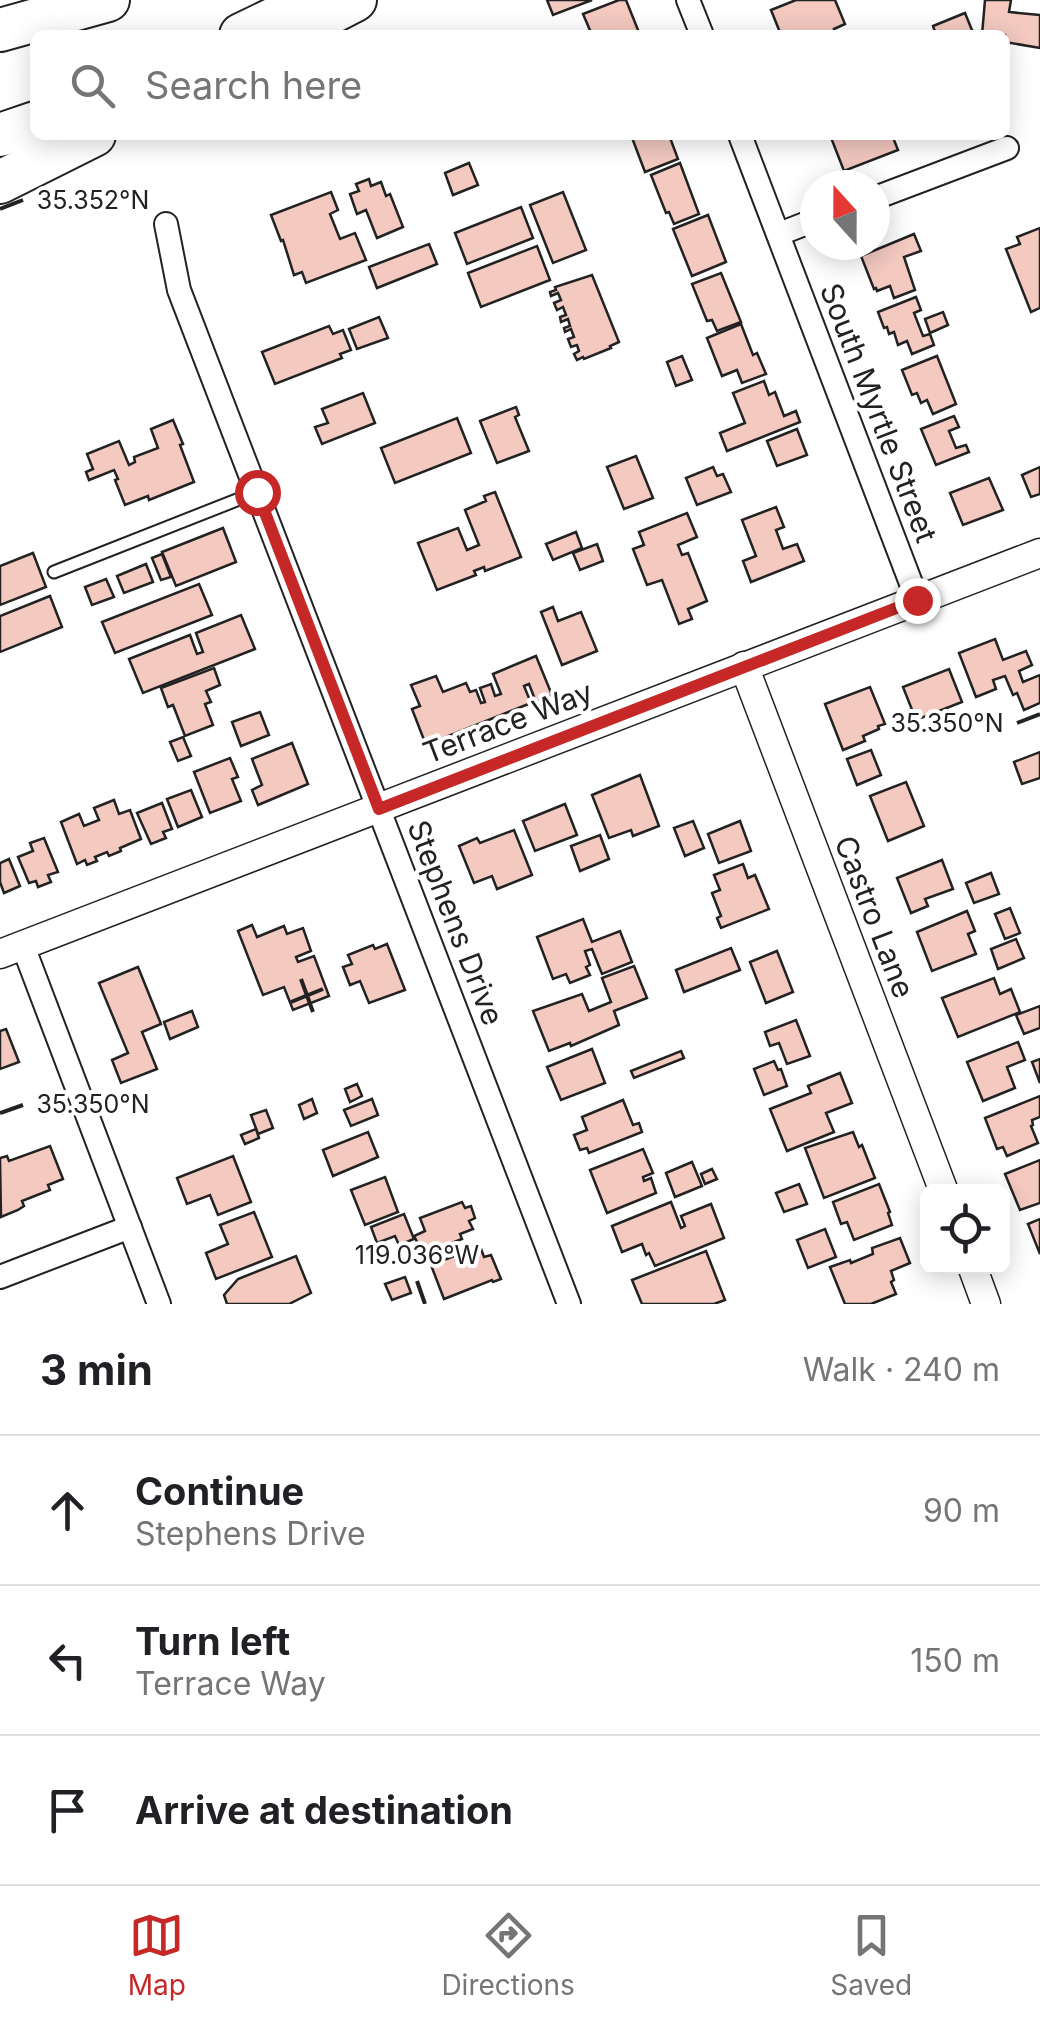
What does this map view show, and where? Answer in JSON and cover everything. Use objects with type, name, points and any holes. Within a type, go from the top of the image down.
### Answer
[{"type":"highway","points":[[0,30],[108,0]]},
{"type":"highway","points":[[265,30],[313,0]]},
{"type":"highway","points":[[265,30],[356,0]]},
{"type":"highway","points":[[0,135],[30,125]]},
{"type":"highway","points":[[0,182],[84,140]]},
{"type":"street","points":[[688,0],[700,30]]},
{"type":"street","name":"South Myrtle Street","points":[[742,140],[917,600]]},
{"type":"street","points":[[890,192],[1006,148]]},
{"type":"street","name":"Stephens Drive","points":[[166,224],[179,290],[570,1304]]},
{"type":"street","points":[[778,234],[800,226]]},
{"type":"street","name":"Terrace Way","points":[[7,947],[379,809],[1040,553]]},
{"type":"street","name":"Castro Lane","points":[[744,666],[941,1184]]},
{"type":"street","points":[[7,947],[130,1227],[159,1304]]},
{"type":"street","points":[[0,1277],[130,1227]]},
{"type":"street","points":[[975,1274],[986,1304]]},
{"type":"lane","points":[[54,572],[257,492]]},
{"type":"building","points":[[547,0],[592,0],[553,15]]},
{"type":"building","points":[[626,0],[638,30],[590,30],[583,14]]},
{"type":"building","points":[[796,0],[835,0],[845,24],[834,30],[779,30],[771,10]]},
{"type":"building","points":[[985,0],[1011,0],[1009,12],[1040,15],[1040,48],[1010,43],[1010,30],[982,30]]},
{"type":"building","points":[[965,13],[972,30],[934,30],[933,26]]},
{"type":"building","points":[[633,140],[671,140],[678,159],[645,172]]},
{"type":"building","points":[[832,140],[894,140],[898,150],[844,170]]},
{"type":"building","points":[[469,163],[478,185],[453,195],[445,173]]},
{"type":"building","points":[[680,163],[699,214],[674,224],[651,175]]},
{"type":"building","points":[[369,179],[371,186],[381,182],[386,196],[390,194],[403,227],[377,238],[366,210],[357,214],[350,194],[359,191],[356,184]]},
{"type":"building","points":[[331,192],[338,210],[330,214],[340,239],[355,233],[366,260],[306,283],[302,272],[294,275],[271,215]]},
{"type":"building","points":[[563,192],[586,250],[553,263],[530,205]]},
{"type":"building","points":[[521,207],[533,238],[467,264],[455,233]]},
{"type":"building","points":[[708,215],[726,262],[692,276],[673,229]]},
{"type":"building","points":[[1040,228],[1040,308],[1031,312],[1006,249],[1020,244],[1017,237]]},
{"type":"building","points":[[914,234],[921,251],[904,257],[915,290],[894,298],[890,286],[874,289],[863,260],[890,260],[890,244]]},
{"type":"building","points":[[429,244],[437,264],[377,288],[369,267]]},
{"type":"building","points":[[537,246],[550,280],[481,307],[468,273]]},
{"type":"building","points":[[721,273],[741,322],[717,331],[712,320],[707,321],[692,284]]},
{"type":"building","points":[[592,275],[619,342],[577,360],[577,345],[571,347],[568,339],[574,337],[571,329],[565,332],[564,328],[570,326],[568,319],[561,322],[560,317],[566,315],[563,307],[557,310],[554,303],[561,300],[558,293],[551,296],[550,292]]},
{"type":"building","points":[[916,297],[921,310],[914,313],[923,336],[930,334],[934,345],[912,354],[907,341],[898,345],[894,332],[889,334],[884,328],[878,312]]},
{"type":"building","points":[[943,312],[948,325],[930,333],[925,319]]},
{"type":"building","points":[[379,317],[388,338],[357,349],[349,329]]},
{"type":"building","points":[[741,324],[753,355],[757,353],[766,374],[742,383],[737,370],[722,376],[707,338]]},
{"type":"building","points":[[329,326],[333,334],[343,330],[351,350],[340,354],[342,358],[275,384],[262,352]]},
{"type":"building","points":[[682,356],[692,380],[676,386],[667,362]]},
{"type":"building","points":[[937,356],[956,404],[933,414],[927,400],[921,403],[917,393],[912,395],[902,370]]},
{"type":"building","points":[[764,381],[769,395],[775,392],[784,416],[796,411],[800,422],[727,451],[720,433],[745,423],[733,393]]},
{"type":"building","points":[[363,393],[375,423],[322,444],[315,427],[328,423],[322,409]]},
{"type":"building","points":[[516,407],[519,415],[515,417],[529,451],[497,463],[480,421]]},
{"type":"building","points":[[954,416],[959,427],[949,431],[956,448],[966,445],[969,452],[936,465],[921,429]]},
{"type":"building","points":[[457,418],[471,453],[395,483],[381,448]]},
{"type":"building","points":[[173,420],[194,482],[125,505],[114,470],[89,480],[86,472],[93,469],[87,454],[119,441],[129,465],[135,462],[134,457],[158,448],[151,429]]},
{"type":"building","points":[[797,429],[807,455],[777,466],[767,441]]},
{"type":"building","points":[[636,456],[653,498],[624,509],[607,467]]},
{"type":"building","points":[[713,467],[717,476],[723,474],[731,492],[697,505],[686,478]]},
{"type":"building","points":[[1040,467],[1040,494],[1031,497],[1022,475]]},
{"type":"building","points":[[989,478],[1003,510],[963,525],[950,493]]},
{"type":"building","points":[[495,492],[521,557],[485,571],[484,567],[474,571],[476,575],[437,590],[418,543],[458,528],[467,550],[479,545],[465,510],[486,501],[484,496]]},
{"type":"building","points":[[776,507],[784,527],[776,530],[783,549],[797,544],[804,561],[751,582],[743,561],[756,556],[742,520]]},
{"type":"building","points":[[687,513],[697,537],[678,545],[682,555],[688,553],[707,601],[688,609],[692,619],[679,624],[662,580],[647,585],[633,549],[644,545],[639,532]]},
{"type":"building","points":[[223,528],[236,562],[176,586],[162,552]]},
{"type":"building","points":[[576,532],[582,548],[553,560],[546,544]]},
{"type":"building","points":[[597,544],[603,561],[580,570],[573,553]]},
{"type":"building","points":[[33,553],[46,587],[0,605],[0,566]]},
{"type":"building","points":[[162,554],[171,577],[161,580],[152,558]]},
{"type":"building","points":[[146,564],[153,582],[124,593],[117,576]]},
{"type":"building","points":[[106,579],[114,597],[92,605],[85,587]]},
{"type":"building","points":[[199,584],[212,615],[115,653],[102,622]]},
{"type":"building","points":[[50,596],[62,627],[0,652],[0,616]]},
{"type":"building","points":[[553,607],[558,621],[581,612],[597,651],[562,665],[541,612]]},
{"type":"building","points":[[241,615],[255,649],[143,693],[129,659],[190,635],[197,654],[203,652],[196,633]]},
{"type":"building","points":[[995,639],[1003,660],[1026,651],[1032,665],[1019,671],[1023,682],[1040,675],[1040,703],[1024,710],[1005,676],[993,680],[996,689],[976,697],[959,653]]},
{"type":"building","points":[[536,656],[552,695],[536,702],[529,684],[524,686],[531,703],[426,745],[412,709],[420,706],[411,685],[436,676],[443,692],[466,683],[470,692],[476,690],[481,703],[485,702],[480,688],[491,684],[495,696],[501,694],[493,674]]},
{"type":"building","points":[[214,668],[220,685],[206,691],[211,702],[205,704],[213,725],[185,736],[173,705],[168,707],[161,688]]},
{"type":"building","points":[[949,669],[962,702],[916,720],[903,687]]},
{"type":"building","points":[[870,687],[885,724],[863,736],[865,741],[843,750],[825,704]]},
{"type":"building","points":[[260,712],[269,735],[241,746],[232,722]]},
{"type":"building","points":[[183,737],[191,756],[178,761],[170,742]]},
{"type":"building","points":[[292,743],[308,784],[258,805],[252,790],[262,785],[252,759]]},
{"type":"building","points":[[871,750],[881,775],[857,785],[847,759]]},
{"type":"building","points":[[1040,752],[1040,778],[1022,784],[1014,762]]},
{"type":"building","points":[[230,758],[238,777],[232,779],[241,801],[210,813],[194,772]]},
{"type":"building","points":[[640,775],[659,826],[633,836],[631,830],[609,838],[592,795]]},
{"type":"building","points":[[906,782],[924,826],[888,841],[870,796]]},
{"type":"building","points":[[191,790],[202,817],[178,827],[167,799]]},
{"type":"building","points":[[114,800],[119,814],[130,810],[141,839],[109,856],[107,852],[95,857],[97,861],[87,865],[85,860],[77,864],[61,822],[79,814],[84,826],[99,820],[94,808]]},
{"type":"building","points":[[162,803],[172,829],[163,832],[166,838],[151,844],[137,813]]},
{"type":"building","points":[[565,804],[577,835],[535,851],[523,821]]},
{"type":"building","points":[[693,821],[704,848],[685,856],[674,828]]},
{"type":"building","points":[[740,821],[751,851],[719,863],[708,834]]},
{"type":"building","points":[[514,830],[532,875],[497,889],[492,876],[474,883],[459,846]]},
{"type":"building","points":[[600,835],[609,859],[580,871],[571,846]]},
{"type":"building","points":[[44,838],[58,872],[48,875],[51,882],[38,887],[36,881],[29,883],[18,857],[33,851],[30,843]]},
{"type":"building","points":[[9,859],[20,886],[4,893],[0,863]]},
{"type":"building","points":[[942,860],[953,889],[925,899],[928,906],[911,913],[897,878]]},
{"type":"building","points":[[743,864],[748,878],[755,875],[769,909],[721,928],[712,893],[720,890],[714,875]]},
{"type":"building","points":[[991,873],[999,894],[974,903],[966,883]]},
{"type":"building","points":[[1010,908],[1020,933],[1005,939],[995,914]]},
{"type":"building","points":[[967,911],[975,931],[968,934],[976,954],[932,971],[917,932]]},
{"type":"building","points":[[583,919],[592,942],[620,931],[632,962],[602,974],[592,949],[585,951],[590,975],[570,983],[566,974],[553,979],[537,937]]},
{"type":"building","points":[[252,925],[257,937],[284,926],[287,934],[303,928],[311,951],[296,957],[298,962],[314,956],[329,996],[293,1010],[284,987],[263,995],[238,931]]},
{"type":"building","points":[[1016,939],[1024,958],[998,969],[991,949]]},
{"type":"building","points":[[387,944],[405,990],[369,1003],[360,981],[350,985],[343,967],[352,964],[348,955]]},
{"type":"building","points":[[731,948],[740,970],[684,992],[676,970]]},
{"type":"building","points":[[777,951],[793,992],[766,1003],[750,962]]},
{"type":"building","points":[[634,966],[647,998],[614,1011],[619,1025],[549,1051],[533,1011],[582,994],[589,1011],[611,1002],[602,978]]},
{"type":"building","points":[[138,967],[161,1024],[142,1032],[157,1069],[121,1083],[112,1060],[128,1053],[99,983]]},
{"type":"building","points":[[994,978],[1000,994],[1011,989],[1020,1012],[958,1037],[942,998]]},
{"type":"building","points":[[1040,1006],[1040,1028],[1024,1034],[1016,1015]]},
{"type":"building","points":[[192,1011],[198,1027],[170,1039],[164,1022]]},
{"type":"building","points":[[796,1020],[810,1056],[787,1064],[779,1043],[770,1046],[765,1032]]},
{"type":"building","points":[[6,1029],[19,1062],[0,1069],[0,1031]]},
{"type":"building","points":[[1018,1042],[1025,1060],[1007,1067],[1015,1088],[983,1101],[967,1062]]},
{"type":"building","points":[[592,1049],[605,1083],[561,1100],[547,1067]]},
{"type":"building","points":[[681,1051],[684,1058],[634,1078],[631,1071]]},
{"type":"building","points":[[1040,1059],[1040,1083],[1032,1062]]},
{"type":"building","points":[[774,1061],[787,1086],[764,1095],[754,1069]]},
{"type":"building","points":[[840,1073],[852,1103],[826,1113],[834,1132],[787,1151],[770,1109],[811,1093],[808,1086]]},
{"type":"building","points":[[357,1084],[362,1096],[350,1102],[345,1089]]},
{"type":"building","points":[[1040,1096],[1040,1117],[1032,1120],[1031,1126],[1038,1143],[1007,1156],[1003,1147],[997,1149],[985,1118]]},
{"type":"building","points":[[312,1099],[317,1113],[304,1119],[299,1105]]},
{"type":"building","points":[[372,1099],[378,1115],[351,1126],[344,1110]]},
{"type":"building","points":[[623,1100],[633,1125],[639,1123],[642,1132],[589,1153],[587,1148],[580,1150],[574,1135],[587,1130],[582,1117]]},
{"type":"building","points":[[266,1110],[273,1128],[258,1134],[251,1115]]},
{"type":"building","points":[[256,1129],[259,1138],[245,1144],[241,1135]]},
{"type":"building","points":[[368,1132],[378,1157],[333,1176],[323,1150]]},
{"type":"building","points":[[853,1132],[875,1178],[824,1198],[805,1148]]},
{"type":"building","points":[[50,1146],[63,1179],[1,1217],[0,1158],[7,1156],[9,1161]]},
{"type":"building","points":[[643,1149],[653,1173],[643,1177],[644,1181],[651,1178],[656,1193],[607,1213],[590,1170]]},
{"type":"building","points":[[233,1156],[251,1202],[218,1215],[210,1195],[187,1204],[177,1178]]},
{"type":"building","points":[[1040,1160],[1040,1203],[1020,1210],[1005,1174]]},
{"type":"building","points":[[692,1162],[702,1186],[675,1197],[666,1173]]},
{"type":"building","points":[[712,1169],[717,1179],[705,1184],[701,1174]]},
{"type":"building","points":[[385,1177],[398,1212],[365,1225],[351,1190]]},
{"type":"building","points":[[799,1184],[807,1204],[784,1212],[776,1193]]},
{"type":"building","points":[[879,1184],[892,1225],[854,1240],[847,1222],[841,1224],[833,1202]]},
{"type":"building","points":[[462,1202],[465,1208],[471,1206],[475,1218],[469,1221],[473,1229],[460,1234],[462,1239],[426,1253],[414,1236],[425,1231],[420,1218]]},
{"type":"building","points":[[671,1202],[681,1228],[685,1226],[681,1216],[711,1204],[724,1238],[655,1266],[642,1244],[622,1252],[612,1226]]},
{"type":"building","points":[[254,1212],[272,1257],[216,1279],[206,1253],[228,1244],[220,1225]]},
{"type":"building","points":[[404,1214],[414,1239],[399,1245],[395,1236],[377,1243],[371,1227]]},
{"type":"building","points":[[1040,1219],[1040,1254],[1028,1224]]},
{"type":"building","points":[[825,1229],[836,1257],[808,1268],[797,1240]]},
{"type":"building","points":[[900,1238],[910,1263],[891,1271],[896,1294],[871,1304],[845,1304],[830,1267],[873,1254],[872,1248]]},
{"type":"building","points":[[480,1246],[484,1257],[491,1255],[501,1279],[444,1299],[431,1265]]},
{"type":"building","points":[[706,1251],[725,1300],[714,1304],[642,1304],[632,1280]]},
{"type":"building","points":[[296,1256],[311,1293],[289,1304],[227,1304],[224,1295],[238,1279]]},
{"type":"building","points":[[405,1277],[411,1293],[392,1300],[385,1284]]},
{"type":"route","points":[[257,492],[379,809],[917,600]]}]
